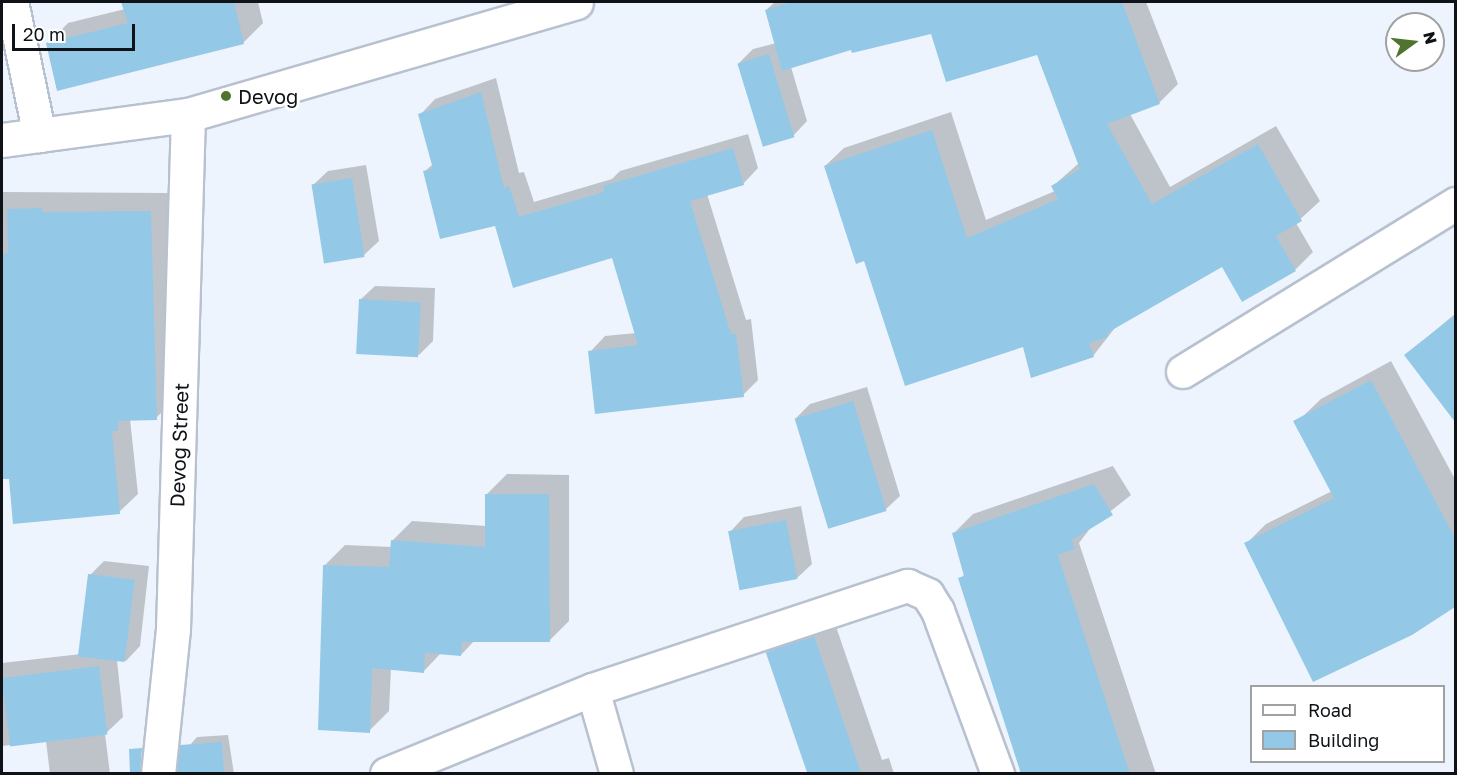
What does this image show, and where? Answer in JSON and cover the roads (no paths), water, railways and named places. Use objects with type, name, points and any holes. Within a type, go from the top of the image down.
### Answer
[{"type":"street","points":[[12,2],[40,136]]},
{"type":"street","points":[[2,140],[188,115],[576,2]]},
{"type":"street","name":"Devog Street","points":[[158,774],[173,629],[188,115]]},
{"type":"street","points":[[1183,372],[1455,204]]},
{"type":"street","points":[[387,774],[593,690],[908,586],[928,595],[938,611],[998,774]]},
{"type":"street","points":[[593,690],[617,774]]},
{"type":"place","name":"Devog","points":[[226,96]]}]
